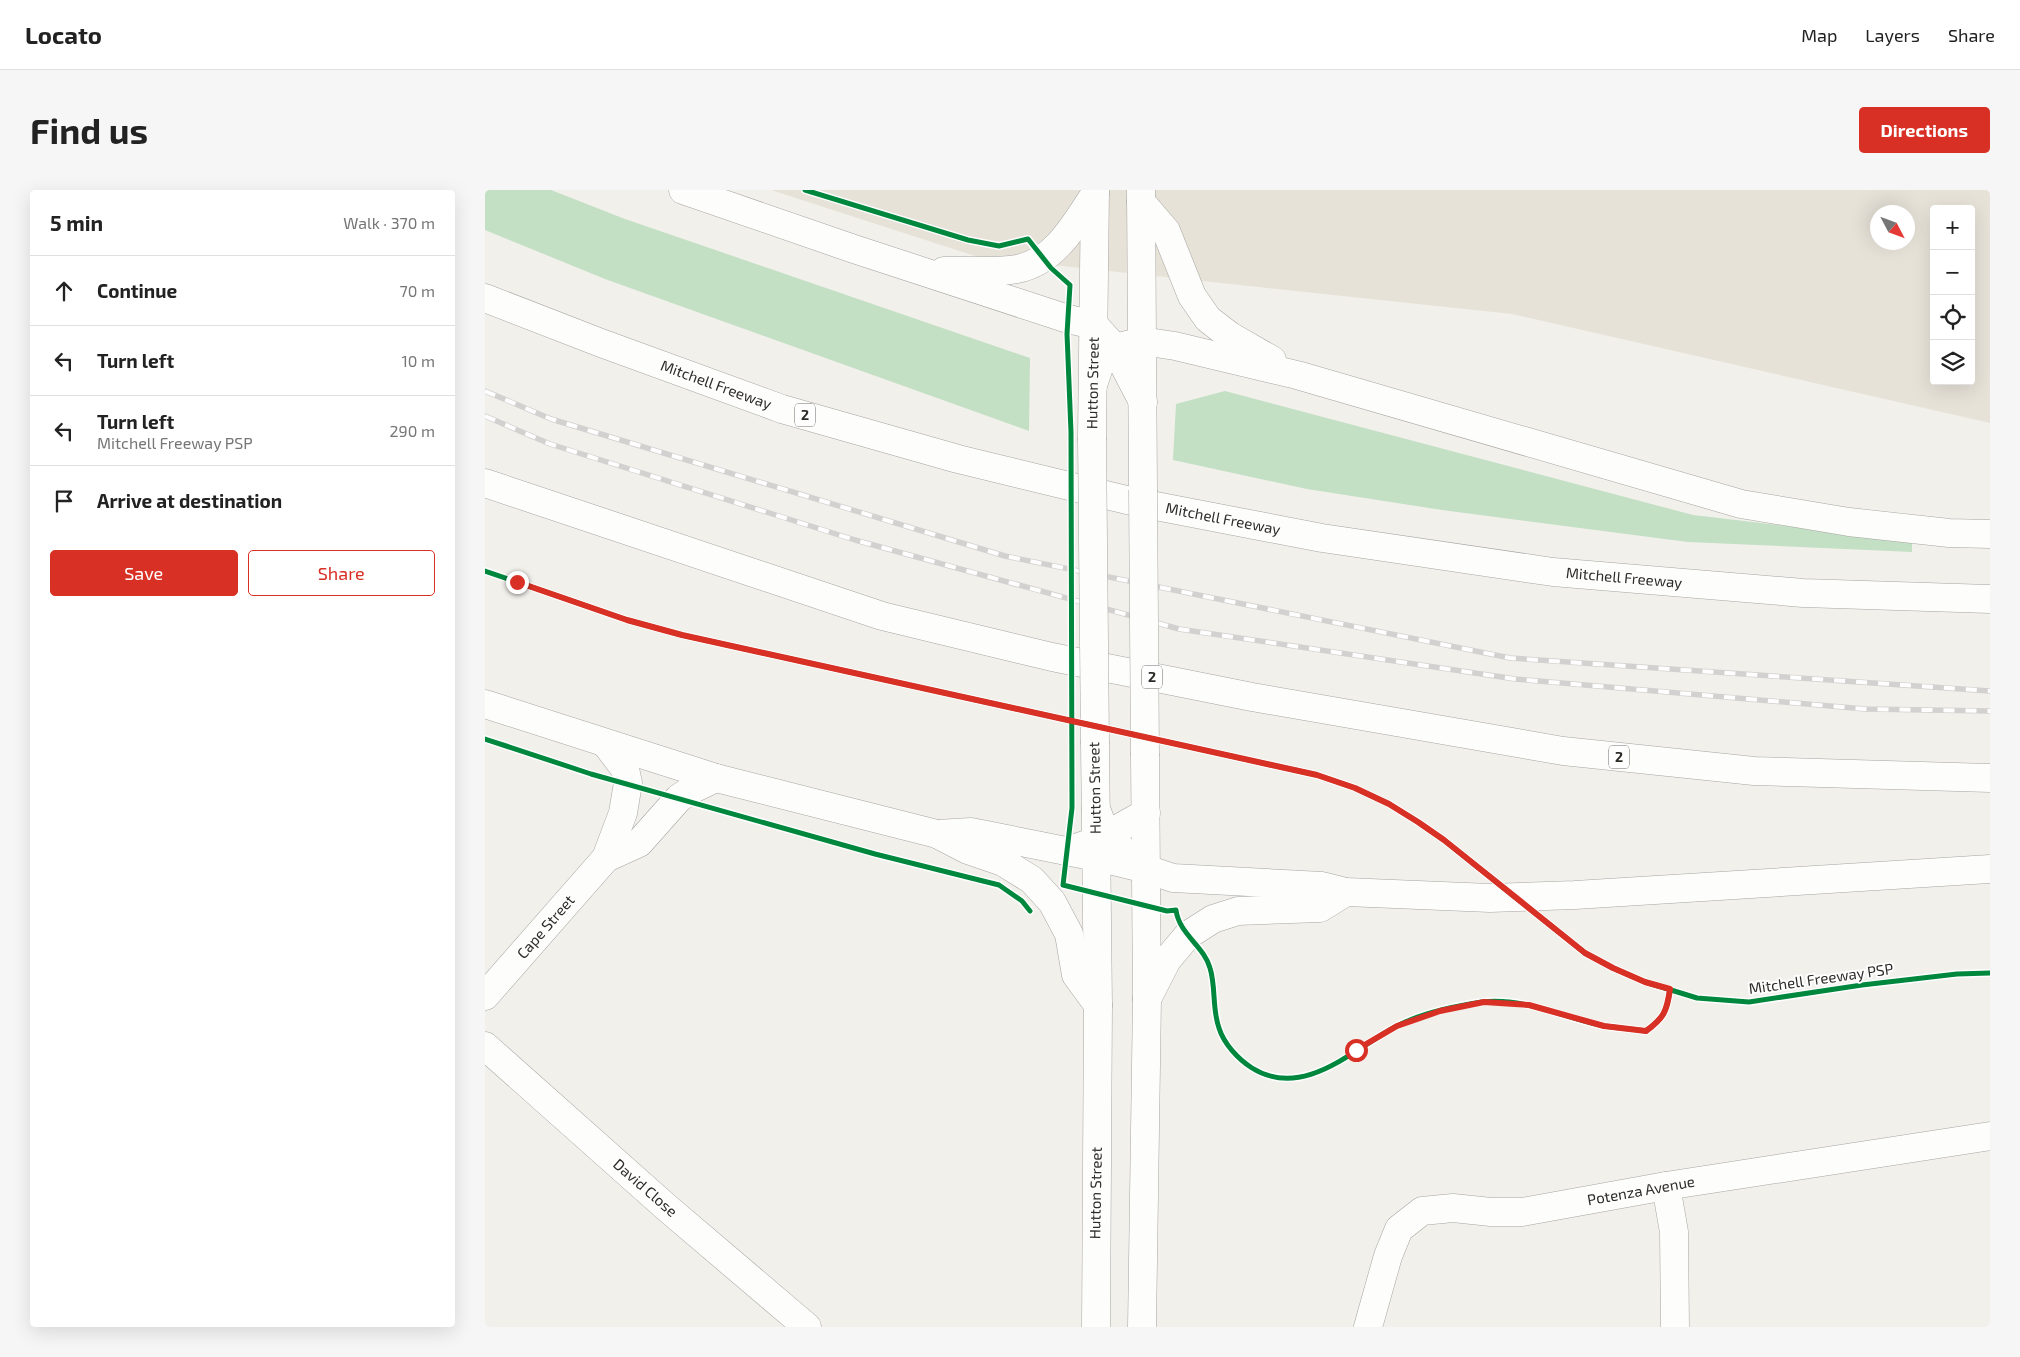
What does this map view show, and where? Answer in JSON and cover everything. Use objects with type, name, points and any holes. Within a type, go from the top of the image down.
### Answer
[{"type":"main road","points":[[683,190],[923,271],[1085,321],[1175,346],[1297,375],[1741,504],[1849,522],[1949,533],[1990,534]]},
{"type":"main road","points":[[923,271],[1018,269],[1042,258],[1061,244],[1095,192]]},
{"type":"main road","name":"Hutton Street","points":[[1095,192],[1085,321],[1093,385],[1095,808],[1099,845],[1095,1327]]},
{"type":"main road","points":[[1141,196],[1147,999],[1142,1327]]},
{"type":"main road","points":[[1141,196],[1166,231],[1192,296],[1208,319],[1230,336],[1297,375]]},
{"type":"main road","name":"Mitchell Freeway","points":[[485,298],[601,344],[782,409],[958,459],[1135,502],[1322,538],[1553,572],[1803,593],[1990,600]]},
{"type":"main road","points":[[1085,321],[1115,348],[1143,402]]},
{"type":"main road","points":[[1093,385],[1102,358],[1115,348],[1142,336]]},
{"type":"main road","name":"2","points":[[485,483],[882,616],[1052,657],[1252,697],[1573,752],[1754,771],[1990,778]]},
{"type":"main road","points":[[485,704],[716,778],[937,834],[968,850],[1003,862],[1032,880],[1052,902],[1069,934],[1076,974],[1098,1005]]},
{"type":"main road","name":"Cape Street","points":[[485,996],[606,858],[623,813],[628,783],[625,769],[606,744]]},
{"type":"main road","name":"Cape Street","points":[[606,858],[639,843],[679,798],[716,778]]},
{"type":"main road","points":[[937,834],[971,832],[1067,851],[1099,845],[1146,813]]},
{"type":"main road","points":[[1099,845],[1146,869],[1173,878],[1321,886],[1346,892],[1490,898],[1575,896],[1990,869]]},
{"type":"main road","points":[[1147,999],[1167,960],[1188,935],[1213,919],[1237,911],[1320,908],[1346,892]]},
{"type":"main road","name":"David Close","points":[[485,1046],[666,1207],[807,1327]]},
{"type":"main road","name":"Potenza Avenue","points":[[1368,1327],[1388,1256],[1399,1229],[1422,1211],[1453,1208],[1491,1212],[1522,1212],[1666,1186],[1990,1136]]},
{"type":"main road","points":[[1666,1186],[1674,1232],[1675,1327]]},
{"type":"shaded area","points":[[771,190],[1990,190],[1990,423],[1512,314],[978,257]]},
{"type":"green space","points":[[485,190],[551,190],[625,219],[1030,358],[1029,431],[605,279],[485,230]]},
{"type":"green space","points":[[1225,391],[1693,515],[1912,541],[1912,552],[1688,542],[1442,510],[1307,489],[1173,460],[1176,404]]},
{"type":"railway","points":[[485,391],[551,419],[1005,556],[1510,658],[1990,691]]},
{"type":"railway","points":[[485,416],[550,444],[855,540],[1179,629],[1515,679],[1865,709],[1990,711]]},
{"type":"cycle path","points":[[805,190],[968,240],[999,246],[1028,239],[1051,268],[1070,285],[1067,334],[1071,432],[1072,808],[1063,885],[1167,911],[1176,910],[1186,933],[1207,960],[1212,975],[1217,1021],[1221,1034],[1232,1051],[1252,1068],[1271,1076],[1290,1078],[1308,1075],[1344,1059],[1395,1027],[1415,1018],[1460,1006],[1498,1001],[1529,1005],[1604,1026],[1646,1031],[1664,1013],[1670,989]]},
{"type":"cycle path","name":"Mitchell Freeway PSP","points":[[485,571],[627,620],[682,635],[1317,775],[1355,788],[1389,804],[1444,840],[1585,953],[1645,982],[1697,998],[1749,1002],[1862,985],[1957,974],[1990,973]]},
{"type":"cycle path","points":[[485,739],[591,774],[875,854],[999,885],[1022,901],[1030,911]]},
{"type":"route","points":[[517,582],[627,620],[682,635],[1317,775],[1355,788],[1389,804],[1444,840],[1585,953],[1645,982],[1670,989],[1661,1020],[1646,1031],[1604,1026],[1529,1005],[1484,1002],[1440,1011],[1397,1026],[1356,1050]]}]
